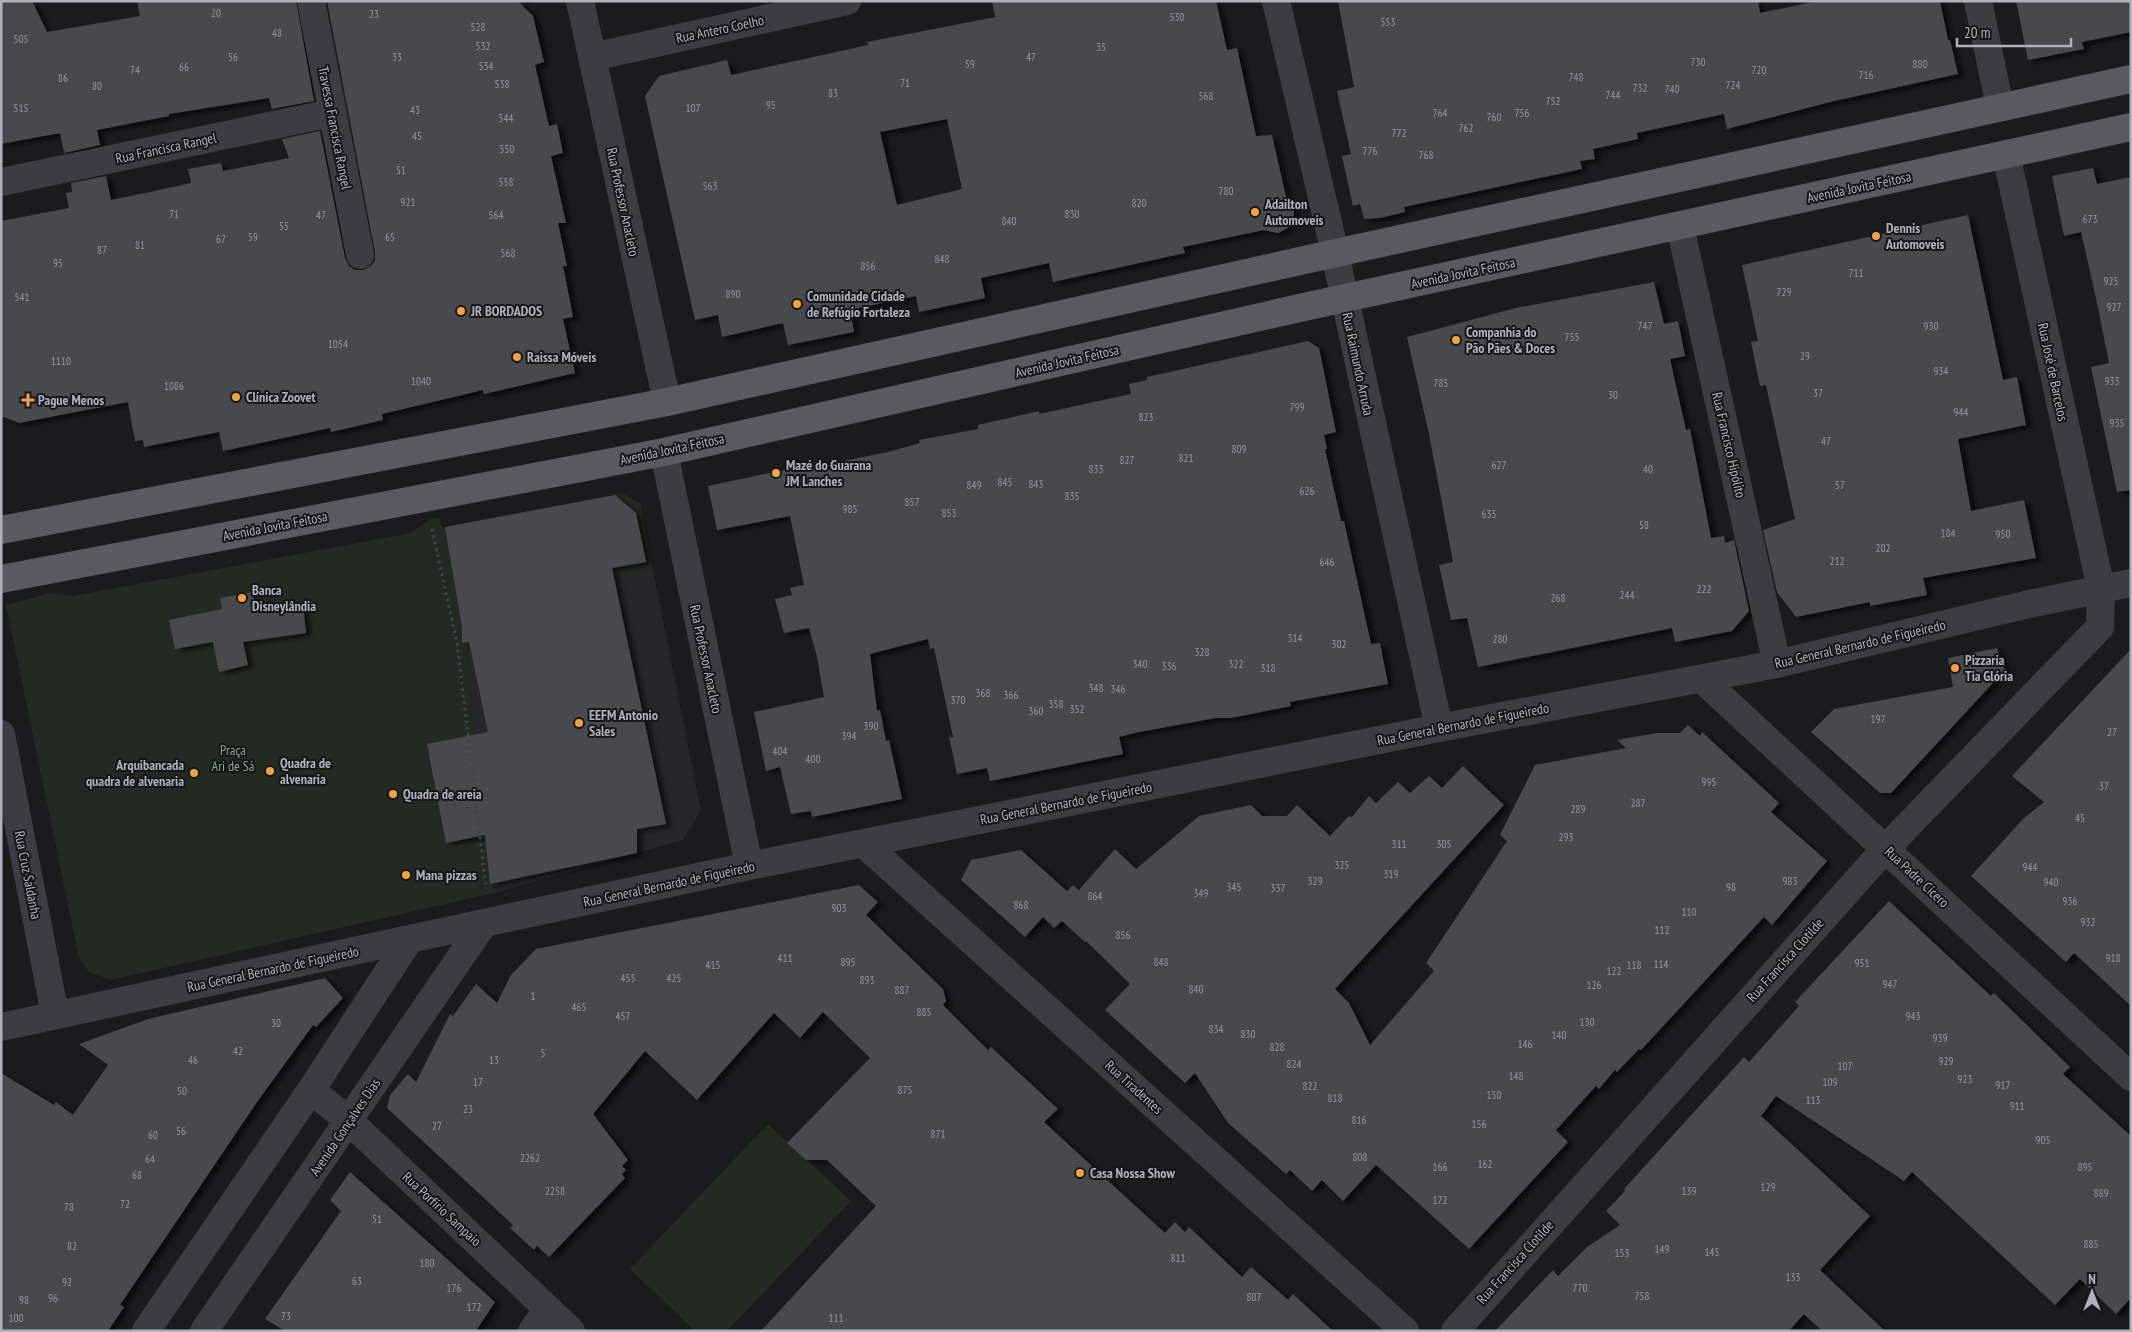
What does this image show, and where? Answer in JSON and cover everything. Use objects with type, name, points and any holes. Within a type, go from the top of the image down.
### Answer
[{"type":"main road","points":[[1,530],[668,402],[1334,253],[2131,79]]},
{"type":"main road","name":"Avenida Jovita Feitosa","points":[[1,580],[664,452],[1344,298],[2131,128]]},
{"type":"street","name":"Travessa Francisca Rangel","points":[[311,1],[331,113],[360,255]]},
{"type":"street","name":"Rua Professor Anacleto","points":[[580,1],[668,402]]},
{"type":"street","name":"Rua Antero Coelho","points":[[592,57],[847,1]]},
{"type":"street","name":"Rua Raimundo Arruda","points":[[1276,1],[1439,728]]},
{"type":"street","points":[[1978,1],[2000,107]]},
{"type":"street","name":"Rua Francisca Rangel","points":[[1,182],[331,113]]},
{"type":"street","name":"Rua José de Barcelos","points":[[2006,154],[2100,589]]},
{"type":"street","name":"Rua Francisco Hipólito","points":[[1680,226],[1777,664]]},
{"type":"street","name":"Rua Professor Anacleto","points":[[664,452],[749,866]]},
{"type":"street","name":"Rua General Bernardo de Figueiredo","points":[[1,1027],[749,866],[1439,728],[1777,664],[2025,605],[2131,583]]},
{"type":"street","name":"Rua Francisca Clotilde","points":[[1454,1331],[1886,848],[2100,627],[2100,589]]},
{"type":"street","name":"Rua Padre Cícero","points":[[1702,679],[2131,1077]]},
{"type":"street","name":"Rua Cruz Saldanha","points":[[1,734],[55,1016]]},
{"type":"street","name":"Rua Tiradentes","points":[[864,844],[1405,1331]]},
{"type":"street","name":"Avenida Gonçalves Dias","points":[[204,1331],[484,923]]},
{"type":"street","points":[[146,1331],[311,1090],[409,940]]},
{"type":"street","name":"Rua Porfírio Sampaio","points":[[311,1090],[349,1121],[571,1331]]},
{"type":"street","points":[[532,1331],[548,1309]]},
{"type":"path","points":[[430,519],[457,644],[487,894]]},
{"type":"shaded area","name":"EEFM Antonio Sales","points":[[622,493],[640,504],[701,810],[683,840],[494,893],[465,635]]},
{"type":"green space","name":"Praça Ari de Sá","points":[[622,493],[640,504],[653,570],[459,605],[465,635],[494,893],[111,980],[89,972],[79,958],[6,605],[50,593],[73,596],[411,533],[430,519],[439,518],[442,528]]},
{"type":"green space","points":[[768,1124],[851,1201],[727,1331],[695,1331],[630,1269]]},
{"type":"building","points":[[1,1],[32,1],[47,32],[140,16],[137,1],[296,1],[314,101],[272,109],[269,98],[169,114],[169,116],[97,130],[100,145],[64,153],[60,133],[1,144]]},
{"type":"building","points":[[327,1],[518,1],[533,16],[544,62],[535,65],[549,126],[557,124],[563,153],[551,156],[566,223],[558,223],[567,266],[563,266],[573,317],[563,319],[575,373],[484,394],[483,390],[382,414],[383,420],[331,432],[330,428],[223,451],[219,432],[144,447],[143,440],[135,441],[128,402],[19,423],[1,416],[1,221],[69,208],[66,193],[72,192],[71,183],[106,176],[111,200],[150,192],[191,183],[188,169],[221,163],[223,171],[289,158],[282,139],[320,131],[345,258],[349,266],[355,270],[363,270],[371,266],[375,260],[375,252]]},
{"type":"building","points":[[992,1],[1216,1],[1227,50],[1237,48],[1256,136],[1272,135],[1286,197],[1294,208],[1294,217],[1288,228],[1278,233],[1264,230],[1183,247],[1185,253],[1053,282],[1049,263],[981,278],[985,298],[919,312],[916,296],[850,310],[854,332],[788,345],[783,323],[722,337],[718,315],[695,320],[645,96],[659,76],[727,60],[731,75],[868,45],[867,42],[995,17]],"holes":[[[947,119],[962,189],[897,205],[880,132]]]},
{"type":"building","points":[[1338,1],[1758,1],[1760,13],[1818,1],[1940,1],[1948,40],[1950,40],[1958,74],[1830,102],[1727,129],[1724,114],[1637,133],[1638,139],[1593,149],[1595,159],[1580,161],[1582,169],[1404,207],[1405,212],[1380,218],[1364,219],[1360,204],[1353,206],[1342,156],[1351,154],[1337,91],[1354,87]]},
{"type":"building","points":[[2016,1],[2131,1],[2131,32],[2082,42],[2084,49],[2028,60]]},
{"type":"building","points":[[2093,168],[2097,184],[2131,177],[2131,490],[2117,492],[2091,367],[2109,363],[2096,298],[2081,232],[2064,236],[2052,176]]},
{"type":"building","points":[[1968,215],[2003,380],[2017,377],[2026,425],[1958,439],[1971,511],[2024,500],[2036,558],[1923,578],[1927,595],[1870,606],[1870,602],[1796,617],[1777,592],[1763,530],[1795,519],[1766,385],[1760,386],[1751,342],[1758,341],[1742,265]]},
{"type":"building","points":[[1654,282],[1664,324],[1678,321],[1685,356],[1670,359],[1686,430],[1690,429],[1711,538],[1724,536],[1725,543],[1734,540],[1749,611],[1732,631],[1675,642],[1672,628],[1478,667],[1467,618],[1451,620],[1439,565],[1453,562],[1429,434],[1407,337],[1516,308]]},
{"type":"building","points":[[1308,341],[1319,348],[1336,432],[1324,435],[1327,449],[1325,449],[1341,521],[1344,521],[1371,644],[1380,643],[1388,684],[1290,702],[1291,706],[1231,718],[1216,718],[1139,732],[1119,737],[1123,754],[990,781],[987,768],[957,774],[949,737],[953,737],[934,648],[930,649],[928,639],[870,654],[877,711],[880,710],[886,741],[889,740],[902,799],[812,817],[811,811],[791,814],[780,767],[766,771],[754,712],[824,697],[817,657],[809,628],[784,633],[775,599],[792,595],[790,588],[804,585],[790,516],[717,530],[708,486],[803,466],[805,469],[888,452],[920,443],[919,440],[978,429],[978,425],[1039,411],[1039,414],[1131,394],[1129,384],[1147,380],[1147,377]]},
{"type":"building","name":"EEFM Antonio Sales","points":[[615,495],[636,513],[646,562],[612,568],[666,824],[637,829],[637,853],[490,884],[485,835],[446,843],[427,744],[488,732],[469,642],[462,643],[462,627],[445,527]]},
{"type":"building","points":[[252,592],[256,611],[303,605],[306,633],[243,642],[248,665],[219,672],[213,642],[175,649],[169,620],[222,609],[220,598]]},
{"type":"building","points":[[1997,648],[2005,670],[1891,793],[1880,793],[1811,732],[1834,709],[1953,687],[1948,658]]},
{"type":"building","points":[[2131,649],[2131,1006],[2074,953],[2066,962],[1971,876],[2023,819],[2044,802],[2012,776]]},
{"type":"building","points":[[1688,725],[1700,736],[1702,732],[1779,803],[1771,812],[1827,861],[1772,925],[1764,917],[1641,1050],[1639,1049],[1617,1072],[1615,1070],[1599,1089],[1596,1086],[1556,1130],[1568,1142],[1469,1249],[1376,1165],[1343,1201],[1322,1180],[1312,1191],[1290,1170],[1286,1174],[1228,1123],[1195,1073],[1185,1083],[1105,1010],[1130,984],[1086,941],[1062,921],[1054,928],[1043,917],[1025,937],[961,880],[971,860],[1021,850],[1067,891],[1073,885],[1079,890],[1115,849],[1136,869],[1199,816],[1251,805],[1262,816],[1287,816],[1297,805],[1330,836],[1349,816],[1352,817],[1369,796],[1376,803],[1398,782],[1410,793],[1429,776],[1442,788],[1463,766],[1504,805],[1335,989],[1349,1003],[1370,1045],[1434,971],[1426,963],[1507,841],[1500,835],[1535,765],[1626,748],[1617,740],[1657,733],[1680,733]]},
{"type":"building","points":[[859,885],[878,902],[866,915],[943,989],[946,1001],[943,1005],[988,1050],[991,1047],[1058,1109],[1044,1122],[1165,1233],[1175,1222],[1185,1232],[1189,1227],[1242,1277],[1251,1267],[1288,1300],[1293,1294],[1333,1331],[761,1331],[876,1206],[827,1160],[806,1160],[787,1143],[870,1058],[823,1012],[800,1038],[774,1013],[697,1100],[645,1051],[593,1114],[628,1160],[622,1166],[626,1170],[622,1174],[625,1178],[549,1257],[537,1246],[534,1250],[510,1228],[513,1225],[387,1108],[390,1095],[408,1074],[416,1082],[450,1014],[453,1016],[476,984],[497,1003],[511,975],[536,949]]},
{"type":"building","points":[[1889,901],[1991,996],[1994,993],[2070,1067],[2063,1074],[2131,1136],[2131,1298],[2116,1314],[2080,1279],[2055,1305],[1912,1172],[1904,1181],[1776,1096],[1761,1116],[1870,1216],[1820,1270],[1885,1331],[1822,1331],[1804,1314],[1789,1331],[1495,1331],[1553,1270],[1558,1276],[1587,1247],[1620,1225],[1606,1211],[1625,1191],[1624,1189],[1744,1057],[1749,1062],[1799,1006],[1795,1002]]},
{"type":"building","points":[[325,978],[343,998],[316,1027],[313,1025],[257,1102],[120,1305],[124,1307],[108,1331],[1,1331],[1,1073],[54,1105],[56,1102],[73,1115],[108,1065],[79,1044],[148,1019]]},
{"type":"building","points":[[350,1172],[495,1302],[476,1331],[285,1331],[265,1319],[341,1211],[330,1200]]},
{"type":"place","name":"Adailton Automoveis","points":[[1255,212]]},
{"type":"place","name":"Dennis Automoveis","points":[[1876,236]]},
{"type":"place","name":"Comunidade Cidade de Refúgio Fortaleza","points":[[797,304]]},
{"type":"place","name":"JR BORDADOS","points":[[461,311]]},
{"type":"place","name":"Companhia do Pão Pães & Doces","points":[[1456,340]]},
{"type":"place","name":"Raissa Móveis","points":[[517,357]]},
{"type":"place","name":"Clínica Zoovet","points":[[236,397]]},
{"type":"place","name":"Pague Menos","points":[[28,400]]},
{"type":"place","name":"Mazé do Guarana JM Lanches","points":[[776,473]]},
{"type":"place","name":"Banca Disneylândia","points":[[242,598]]},
{"type":"place","name":"Pizzaria Tia Glória","points":[[1955,668]]},
{"type":"place","name":"EEFM Antonio Sales","points":[[579,723]]},
{"type":"place","name":"Quadra de alvenaria","points":[[270,771]]},
{"type":"place","name":"Arquibancada quadra de alvenaria","points":[[194,773]]},
{"type":"place","name":"Quadra de areia","points":[[393,794]]},
{"type":"place","name":"Mana pizzas","points":[[406,875]]},
{"type":"place","name":"Casa Nossa Show","points":[[1080,1173]]}]
